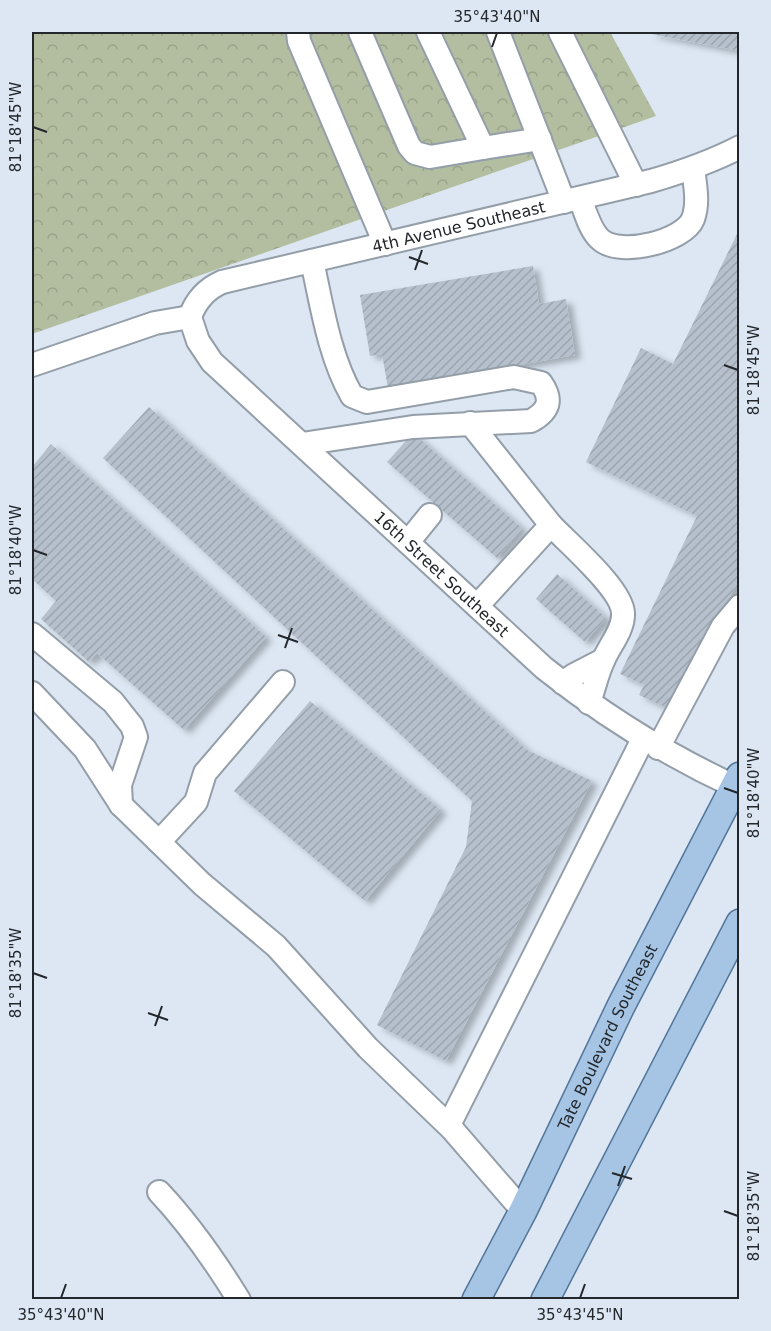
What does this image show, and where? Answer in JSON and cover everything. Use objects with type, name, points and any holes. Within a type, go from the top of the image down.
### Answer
[{"type":"main road","name":"Tate Boulevard Southeast","points":[[476,1299],[523,1211],[621,1006],[737,781]]},
{"type":"main road","points":[[545,1299],[740,923]]},
{"type":"street","points":[[298,32],[299,41],[385,244]]},
{"type":"street","points":[[360,32],[409,146],[415,153],[430,157],[540,139]]},
{"type":"street","points":[[428,32],[483,148]]},
{"type":"street","points":[[498,32],[540,139],[572,200],[600,240],[613,247],[626,249],[643,247],[685,231],[692,221],[696,207],[693,168]]},
{"type":"street","points":[[560,32],[636,185]]},
{"type":"street","name":"4th Avenue Southeast","points":[[190,317],[194,306],[204,293],[222,282],[636,185],[693,168],[720,158],[740,147]]},
{"type":"street","points":[[302,444],[413,427],[531,421],[541,415],[548,406],[548,392],[541,383],[514,377],[367,402],[352,396],[342,380],[327,328],[312,261]]},
{"type":"street","points":[[32,364],[155,323],[190,317]]},
{"type":"street","name":"16th Street Southeast","points":[[190,317],[198,341],[212,362],[563,683],[589,703],[690,766],[737,781]]},
{"type":"street","points":[[470,423],[551,525],[611,586],[620,600],[624,614],[603,660],[589,703]]},
{"type":"street","points":[[408,542],[430,515]]},
{"type":"street","points":[[477,606],[551,525]]},
{"type":"street","points":[[448,1125],[651,743],[723,626],[740,606]]},
{"type":"street","points":[[32,634],[113,702],[132,726],[136,737],[120,785],[121,805]]},
{"type":"street","points":[[563,683],[603,660]]},
{"type":"street","points":[[159,842],[196,802],[205,773],[283,682]]},
{"type":"street","points":[[32,693],[85,749],[121,805],[202,884],[276,946],[368,1048],[448,1125],[523,1211]]},
{"type":"street","points":[[159,1192],[187,1222],[239,1299]]},
{"type":"green space","points":[[32,32],[610,32],[656,116],[32,334]]},
{"type":"building","points":[[651,32],[740,32],[740,51],[651,34]]},
{"type":"building","points":[[740,228],[740,577],[673,711],[639,695],[644,685],[620,674],[697,516],[586,462],[641,348],[673,364]]},
{"type":"building","points":[[533,266],[539,304],[566,299],[575,355],[388,388],[382,354],[370,356],[360,295]]},
{"type":"building","points":[[149,407],[527,750],[592,781],[446,1061],[377,1025],[466,847],[472,801],[103,458]]},
{"type":"building","points":[[413,433],[522,528],[497,558],[387,462]]},
{"type":"building","points":[[51,444],[266,637],[184,730],[97,653],[89,662],[41,619],[56,601],[32,579],[32,467]]},
{"type":"building","points":[[557,574],[606,618],[585,642],[536,599]]},
{"type":"building","points":[[310,701],[441,810],[365,901],[234,791]]}]
